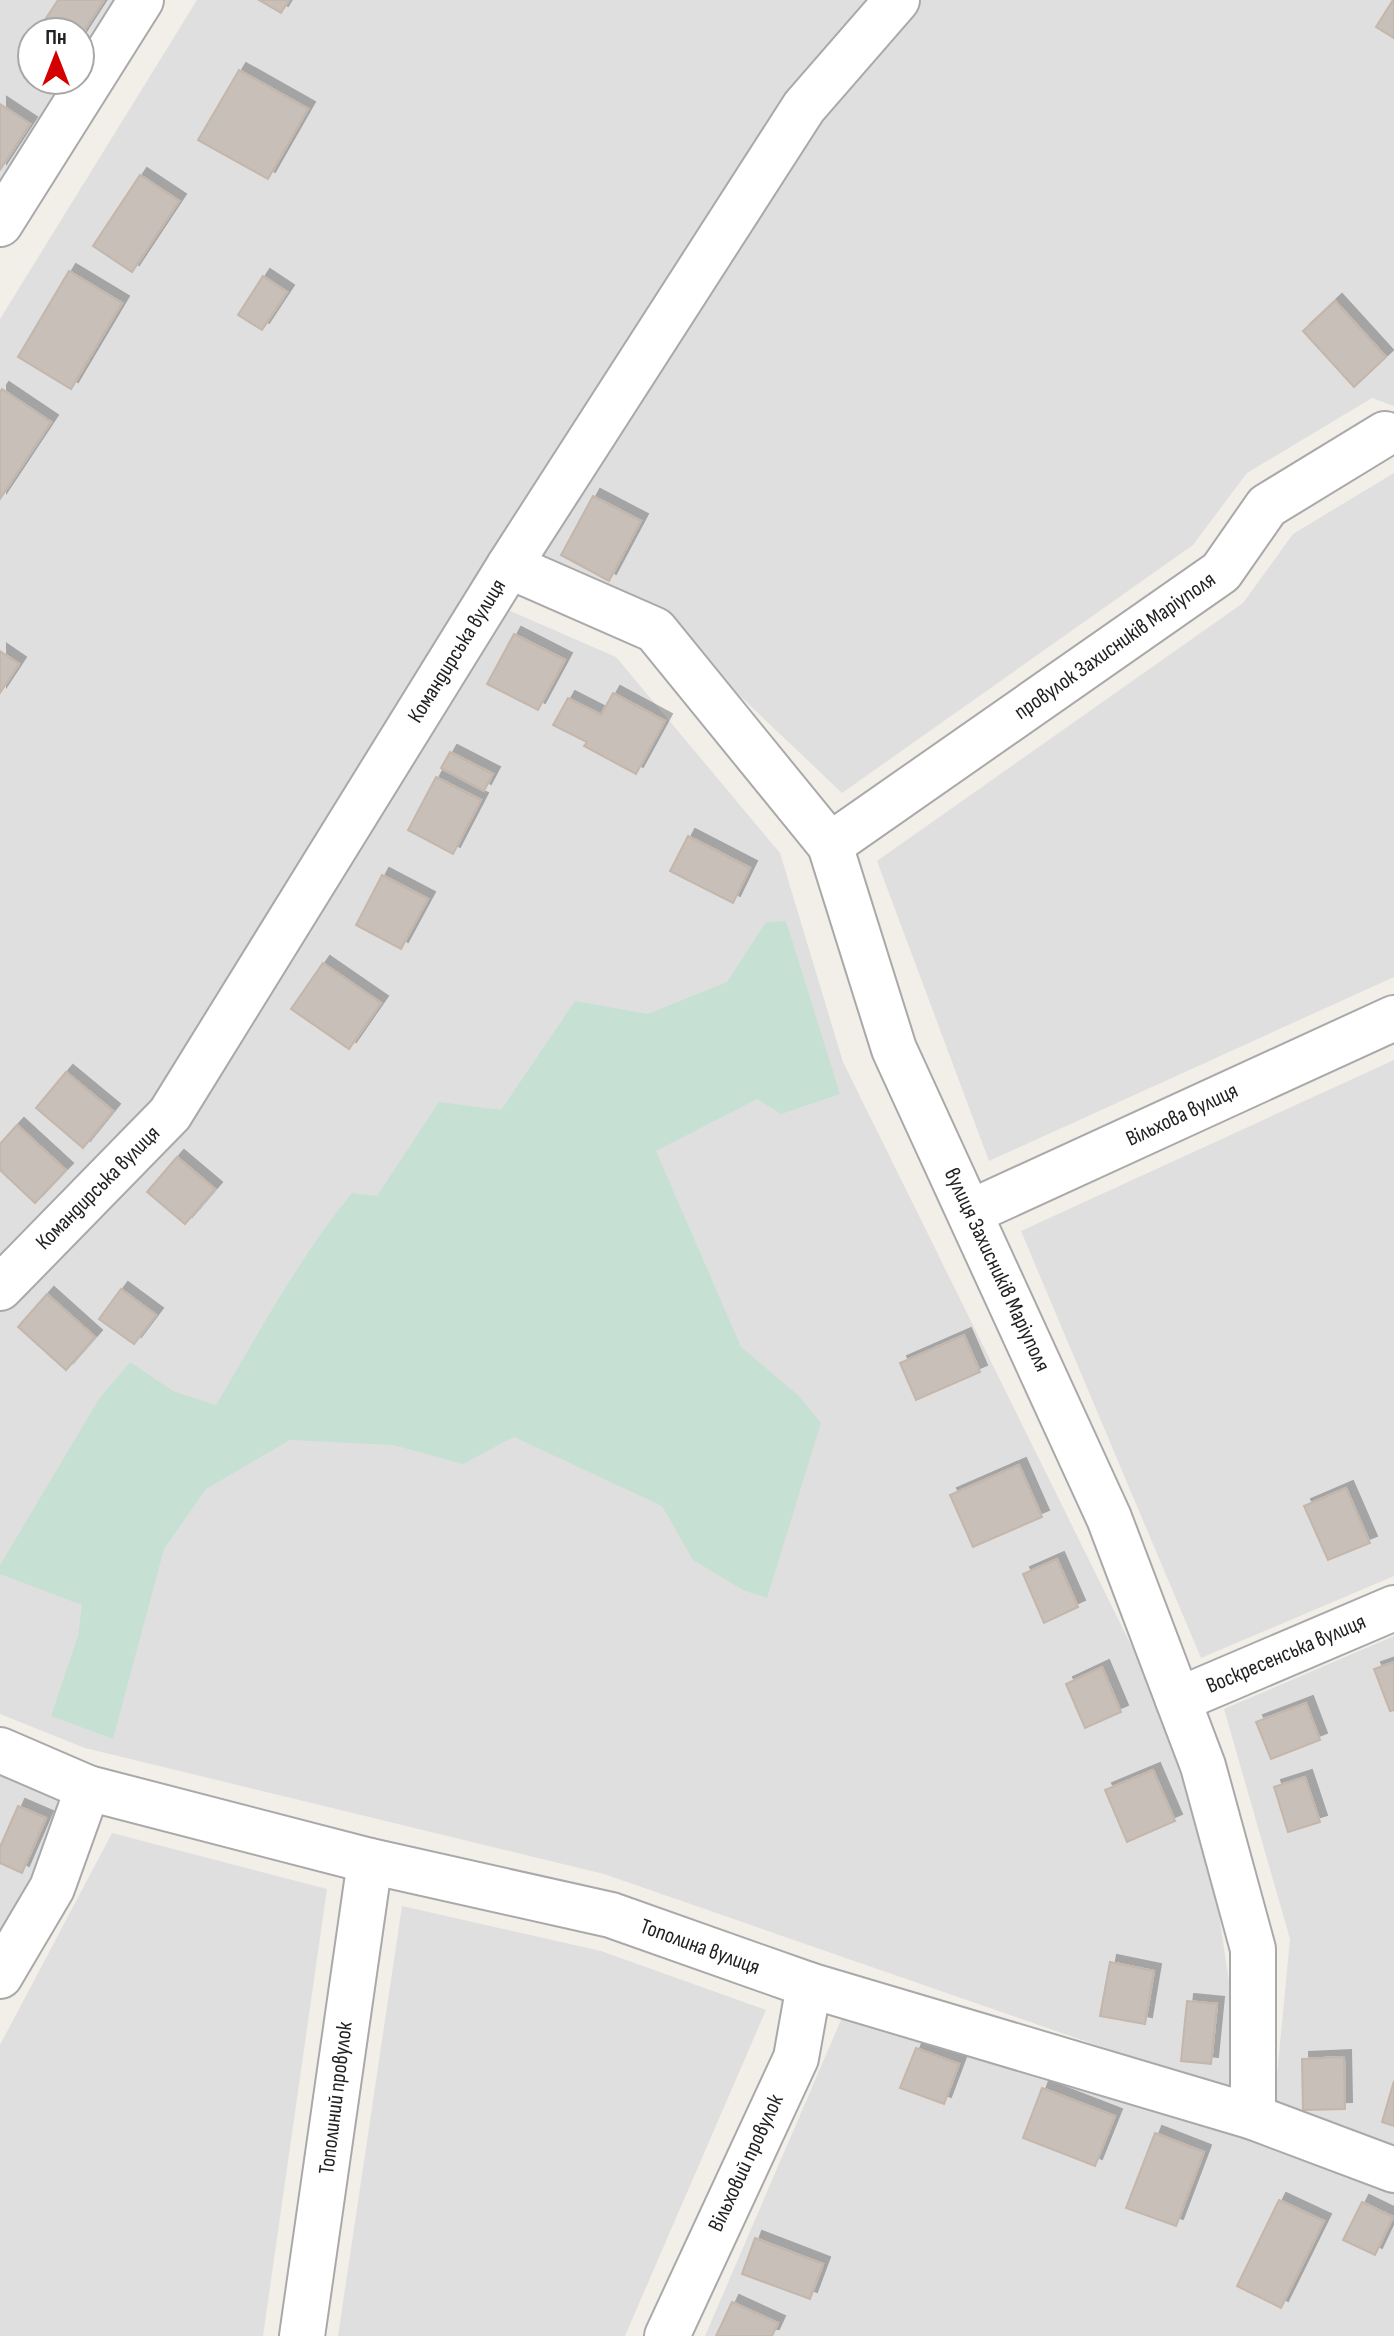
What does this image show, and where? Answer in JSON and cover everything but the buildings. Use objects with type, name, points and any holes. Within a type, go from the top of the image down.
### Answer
[{"type":"street","points":[[0,224],[141,0]]},
{"type":"street","name":"Командирська вулиця","points":[[0,1288],[170,1114],[509,566],[804,107],[897,0]]},
{"type":"street","name":"провулок Захисників Маріуполя","points":[[830,845],[1221,572],[1267,506],[1385,434]]},
{"type":"street","name":"вулиця Захисників Маріуполя","points":[[509,566],[655,630],[830,845],[894,1049],[1109,1518],[1203,1766],[1253,1949],[1253,2117]]},
{"type":"street","name":"Вільхова вулиця","points":[[971,1212],[1394,1018]]},
{"type":"street","name":"Воскресенська вулиця","points":[[1178,1700],[1394,1608]]},
{"type":"street","name":"Тополина вулиця","points":[[0,1750],[88,1788],[370,1861],[611,1915],[809,1985],[1253,2117],[1394,2170]]},
{"type":"street","points":[[0,1976],[52,1888],[88,1788]]},
{"type":"street","name":"Тополиний провулок","points":[[302,2336],[370,1861]]},
{"type":"street","name":"Вільховий провулок","points":[[667,2336],[796,2058],[809,1985]]},
{"type":"shaded area","points":[[0,0],[141,0],[96,70],[96,16],[16,16],[16,96],[79,96],[0,218]]},
{"type":"shaded area","points":[[197,0],[874,0],[157,1107],[0,1256],[0,319]]},
{"type":"shaded area","points":[[916,0],[1394,0],[1394,406],[1372,398],[1247,473],[1193,545],[842,793],[657,617],[533,554],[816,113]]},
{"type":"shaded area","points":[[1394,473],[1394,977],[989,1161],[877,861],[1243,603],[1293,534]]},
{"type":"shaded area","points":[[508,610],[616,657],[780,853],[843,1062],[1172,1728],[1212,1867],[1246,2097],[604,1874],[85,1748],[0,1714],[0,1293],[158,1120]]},
{"type":"shaded area","points":[[1394,1060],[1394,1576],[1201,1658],[1021,1231]]},
{"type":"shaded area","points":[[1394,1636],[1394,2155],[1273,2116],[1290,1939],[1224,1709]]},
{"type":"shaded area","points":[[0,1772],[72,1800],[0,1934]]},
{"type":"shaded area","points":[[112,1833],[327,1889],[263,2336],[0,2336],[0,2045]]},
{"type":"shaded area","points":[[402,1906],[601,1951],[766,2010],[625,2336],[338,2336]]},
{"type":"shaded area","points":[[844,2013],[1339,2167],[1394,2188],[1394,2336],[705,2336]]},
{"type":"green space","points":[[786,921],[840,1094],[781,1114],[757,1099],[656,1151],[741,1347],[799,1396],[821,1423],[767,1598],[743,1590],[693,1560],[662,1506],[514,1437],[463,1464],[393,1445],[290,1440],[206,1489],[164,1549],[113,1739],[51,1716],[78,1636],[82,1605],[0,1574],[0,1565],[99,1399],[130,1362],[173,1391],[216,1405],[280,1297],[332,1218],[352,1193],[377,1196],[439,1102],[501,1110],[575,1001],[648,1014],[727,982],[766,922]]}]
